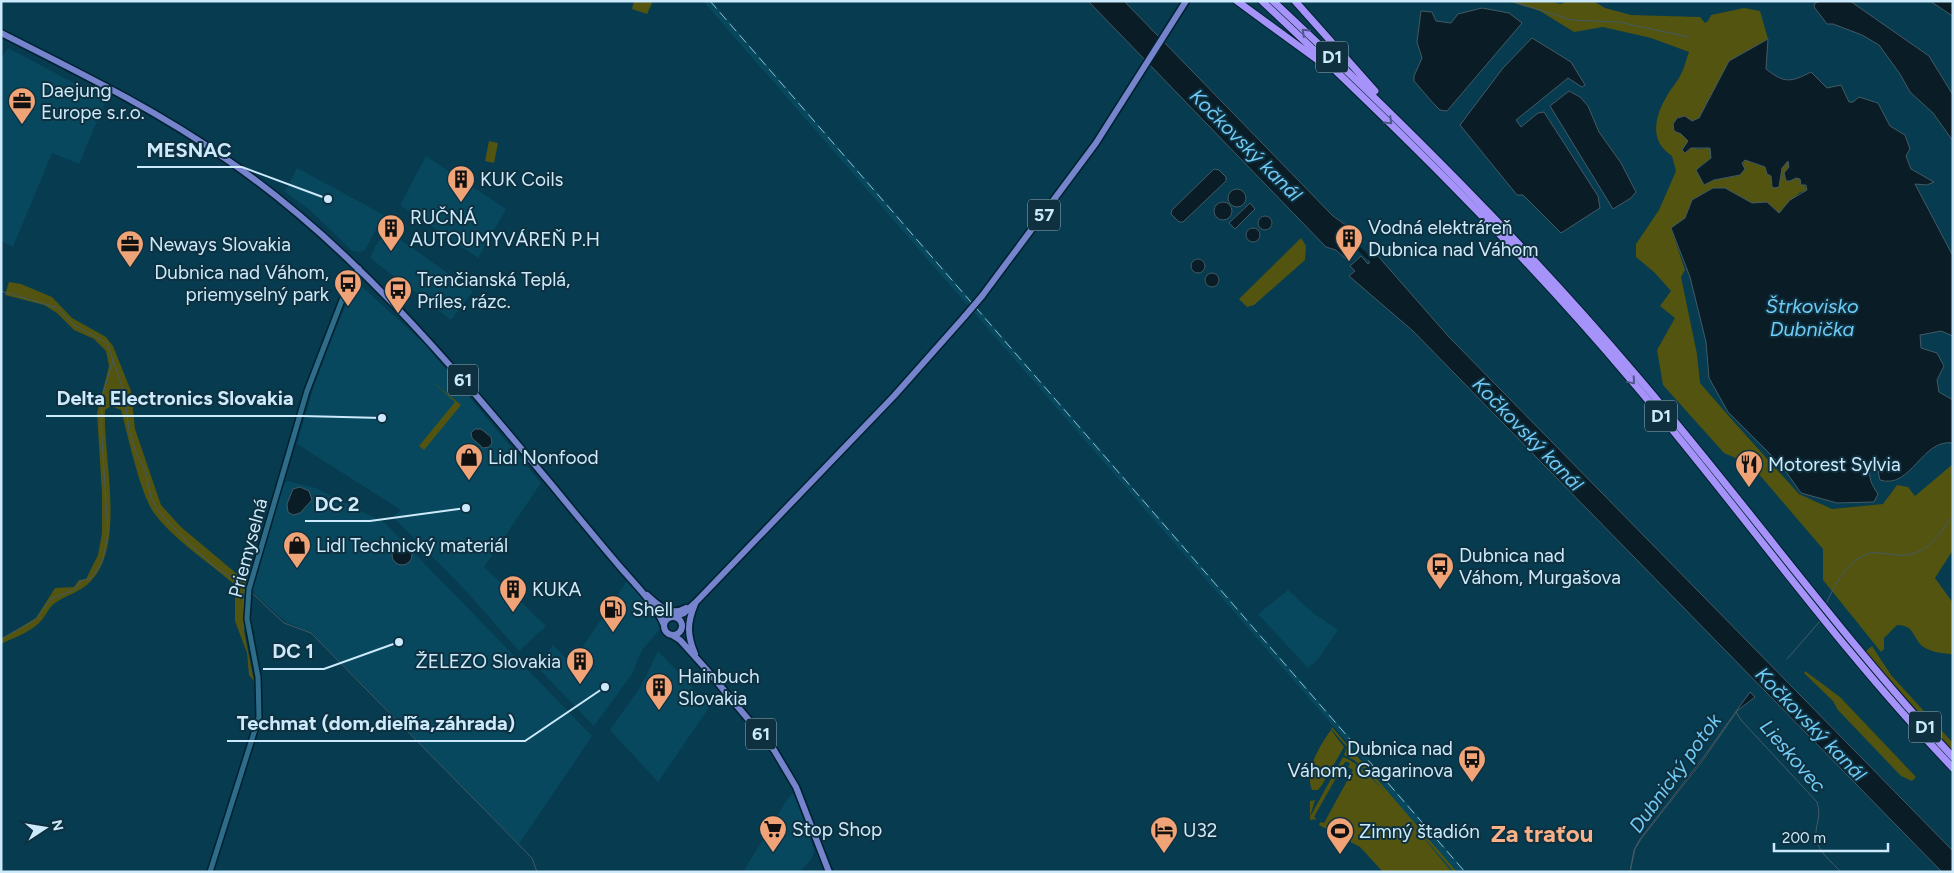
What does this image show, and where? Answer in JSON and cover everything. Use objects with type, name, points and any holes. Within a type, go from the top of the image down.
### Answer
[{"type":"highway","points":[[1237,1],[1354,87]]},
{"type":"highway","name":"D1","points":[[1262,1],[1354,87],[1459,190],[1586,327],[1820,610],[1953,757]]},
{"type":"highway","name":"D1","points":[[1273,1],[1391,113],[1500,223],[1585,316],[1683,432],[1820,610]]},
{"type":"highway","points":[[1296,1],[1386,103],[1391,113]]},
{"type":"highway","name":"D1","points":[[1826,617],[1892,702],[1953,768]]},
{"type":"main road","name":"57","points":[[673,617],[684,613],[696,602],[888,402],[982,296],[1056,199],[1133,87],[1185,3]]},
{"type":"main road","name":"61","points":[[1,33],[135,102],[203,144],[281,199],[360,268],[445,359],[635,584],[649,602],[666,631],[691,653],[774,750],[796,787],[829,872]]},
{"type":"main road","points":[[635,584],[668,611],[681,610],[696,602]]},
{"type":"main road","name":"61","points":[[649,602],[662,614],[680,620],[683,638],[691,653]]},
{"type":"main road","name":"57","points":[[682,628],[684,618],[696,602]]},
{"type":"main road","points":[[696,602],[688,622],[688,631],[697,660]]},
{"type":"main road","points":[[664,625],[666,620],[673,617]]},
{"type":"main road","points":[[672,635],[677,634],[682,628]]},
{"type":"street","name":"Priemyselná","points":[[210,872],[258,717],[258,677],[247,619],[249,590],[307,391],[344,295],[360,268]]},
{"type":"shaded area","points":[[634,1],[653,1],[647,14],[632,9]]},
{"type":"shaded area","points":[[703,1],[712,1],[1467,872],[1447,872],[1354,767],[1362,759]]},
{"type":"shaded area","points":[[1508,1],[1548,1],[1561,4],[1568,1],[1593,1],[1605,8],[1631,15],[1700,17],[1705,23],[1711,15],[1744,8],[1760,11],[1768,39],[1729,61],[1699,118],[1692,121],[1681,134],[1688,141],[1687,145],[1698,149],[1710,148],[1711,158],[1700,166],[1704,185],[1714,180],[1737,176],[1745,160],[1765,167],[1771,176],[1778,180],[1782,168],[1788,161],[1790,181],[1796,178],[1801,179],[1807,190],[1799,193],[1779,214],[1767,202],[1752,203],[1725,188],[1713,188],[1692,200],[1685,218],[1671,228],[1685,270],[1681,277],[1697,354],[1700,383],[1799,494],[1832,509],[1883,504],[1897,485],[1908,487],[1915,496],[1953,464],[1953,550],[1935,578],[1953,603],[1953,654],[1945,654],[1925,648],[1910,629],[1903,625],[1897,625],[1884,638],[1884,649],[1881,652],[1823,580],[1823,549],[1757,472],[1740,460],[1724,453],[1663,385],[1657,350],[1675,318],[1660,306],[1671,291],[1655,273],[1636,257],[1636,244],[1659,210],[1676,171],[1672,156],[1659,143],[1656,127],[1663,102],[1680,77],[1689,52],[1651,38],[1603,27],[1574,32],[1540,11]]},
{"type":"shaded area","points":[[8,48],[106,100],[79,164],[52,153],[13,247],[1,241],[1,58]]},
{"type":"shaded area","points":[[489,141],[498,143],[494,163],[485,161]]},
{"type":"shaded area","points":[[426,156],[506,209],[478,258],[400,205]]},
{"type":"shaded area","points":[[297,168],[384,215],[365,250],[360,252],[352,251],[310,210],[285,192]]},
{"type":"shaded area","points":[[384,228],[473,291],[451,320],[370,258],[376,245],[386,232]]},
{"type":"shaded area","points":[[1301,238],[1306,246],[1305,260],[1254,305],[1247,307],[1239,299]]},
{"type":"shaded area","points":[[9,282],[21,284],[52,297],[72,318],[106,337],[113,346],[131,391],[135,429],[161,505],[181,527],[237,574],[249,570],[244,595],[244,631],[254,681],[249,675],[247,653],[235,621],[235,585],[182,542],[154,513],[139,478],[121,410],[111,406],[105,410],[110,523],[108,545],[102,565],[87,585],[55,603],[34,627],[1,644],[1,639],[36,618],[55,588],[74,587],[79,580],[86,579],[98,555],[102,533],[102,494],[97,413],[109,366],[106,351],[94,339],[74,330],[57,313],[44,305],[5,295]]},
{"type":"shaded area","points":[[360,285],[425,344],[541,483],[484,567],[546,626],[519,651],[466,591],[393,517],[401,510],[297,444],[313,389],[333,336],[348,300]]},
{"type":"shaded area","points":[[432,381],[461,405],[424,450],[419,446],[455,402]]},
{"type":"shaded area","points":[[287,481],[316,488],[385,523],[592,736],[519,844],[312,633],[286,622],[255,594],[252,589],[284,484]]},
{"type":"shaded area","points":[[627,581],[658,617],[661,628],[642,650],[632,674],[594,726],[538,668],[553,645],[571,664]]},
{"type":"shaded area","points":[[1288,590],[1313,613],[1338,630],[1318,659],[1308,668],[1258,614]]},
{"type":"shaded area","points":[[1872,646],[1891,675],[1953,743],[1953,751],[1865,652]]},
{"type":"shaded area","points":[[658,651],[710,706],[658,782],[610,730],[641,686]]},
{"type":"shaded area","points":[[1805,671],[1840,697],[1916,777],[1912,781],[1901,776],[1838,710],[1833,701],[1804,673]]},
{"type":"shaded area","points":[[1332,727],[1457,872],[1454,872],[1369,774],[1354,760],[1344,755],[1347,747],[1331,729]]},
{"type":"shaded area","points":[[1331,730],[1344,747],[1322,785],[1318,790],[1312,790],[1310,775],[1314,758]]},
{"type":"shaded area","points":[[1343,757],[1354,763],[1383,790],[1452,872],[1383,872],[1360,847],[1319,825],[1320,822],[1324,823],[1353,770],[1348,767],[1350,764],[1348,762],[1345,762],[1314,817],[1317,819],[1310,820]]},
{"type":"shaded area","points":[[794,793],[814,850],[812,858],[800,872],[743,872],[788,798]]},
{"type":"shaded area","points":[[1315,800],[1310,817],[1310,801]]},
{"type":"water","points":[[1088,1],[1124,1],[1333,216],[1350,228],[1352,238],[1357,242],[1353,246],[1355,250],[1346,259],[1336,250],[1326,247]]},
{"type":"water","points":[[1821,1],[1850,1],[1929,56],[1953,95],[1953,141],[1933,113],[1910,92],[1900,74],[1879,45],[1862,35],[1833,24],[1827,24],[1814,7],[1815,3]]},
{"type":"water","points":[[1930,1],[1953,1],[1953,16],[1951,15]]},
{"type":"water","points":[[1482,8],[1509,13],[1522,23],[1447,111],[1440,110],[1414,81],[1414,76],[1422,58],[1417,42],[1421,11],[1432,12],[1436,21],[1451,23],[1458,14]]},
{"type":"water","points":[[1532,38],[1571,62],[1585,85],[1582,87],[1568,78],[1516,120],[1521,127],[1538,113],[1544,112],[1598,196],[1600,208],[1561,233],[1523,195],[1517,195],[1460,125],[1503,68]]},
{"type":"water","name":"Štrkovisko Dubnička","points":[[1768,39],[1766,69],[1778,77],[1792,80],[1811,72],[1827,88],[1841,85],[1849,102],[1853,102],[1859,97],[1878,103],[1890,126],[1905,135],[1910,149],[1906,156],[1911,169],[1934,182],[1927,185],[1915,184],[1953,256],[1953,336],[1941,331],[1920,335],[1921,348],[1937,353],[1944,366],[1937,380],[1939,392],[1953,400],[1953,443],[1942,444],[1933,448],[1909,471],[1900,478],[1891,481],[1880,480],[1878,471],[1870,467],[1871,481],[1878,494],[1874,502],[1837,503],[1801,493],[1782,466],[1728,412],[1709,378],[1706,342],[1690,277],[1671,228],[1685,218],[1692,200],[1713,188],[1725,188],[1752,203],[1767,202],[1779,213],[1790,200],[1807,190],[1806,185],[1801,185],[1800,179],[1796,178],[1786,181],[1784,173],[1789,167],[1788,161],[1782,168],[1779,187],[1772,187],[1771,176],[1767,174],[1765,167],[1745,160],[1742,163],[1745,169],[1740,175],[1714,180],[1704,185],[1696,170],[1711,158],[1710,148],[1691,148],[1685,153],[1682,150],[1688,141],[1681,134],[1674,131],[1673,124],[1677,118],[1685,116],[1692,121],[1699,118],[1729,61]]},
{"type":"water","points":[[1569,91],[1580,97],[1588,106],[1599,132],[1621,163],[1636,192],[1631,198],[1613,209],[1550,106]]},
{"type":"water","points":[[1214,169],[1219,170],[1226,177],[1226,181],[1183,222],[1179,222],[1171,214],[1172,210]]},
{"type":"water","points":[[1237,189],[1243,192],[1246,198],[1243,204],[1237,207],[1231,204],[1228,198],[1231,192]]},
{"type":"water","points":[[1223,202],[1229,205],[1232,211],[1229,217],[1223,220],[1217,217],[1214,211],[1217,205]]},
{"type":"water","points":[[1250,203],[1255,209],[1235,229],[1229,223]]},
{"type":"water","points":[[1262,216],[1268,216],[1272,223],[1268,230],[1262,230],[1258,226],[1258,220]]},
{"type":"water","points":[[1250,228],[1256,228],[1260,235],[1256,242],[1250,242],[1246,238],[1246,232]]},
{"type":"water","name":"Kočkovský kanál","points":[[1377,255],[1449,337],[1953,851],[1953,872],[1942,872],[1413,331],[1349,276],[1355,271],[1350,266],[1361,256],[1368,264],[1370,262],[1368,260]]},
{"type":"water","points":[[1195,259],[1201,259],[1205,266],[1201,273],[1195,273],[1191,269],[1191,263]]},
{"type":"water","points":[[1209,273],[1215,273],[1219,280],[1215,287],[1209,287],[1205,283],[1205,277]]},
{"type":"water","points":[[475,429],[481,429],[491,437],[492,443],[489,447],[483,448],[472,438],[471,433]]},
{"type":"water","points":[[300,487],[309,491],[312,500],[300,513],[293,515],[288,512],[287,504],[293,489]]},
{"type":"water","points":[[402,545],[409,548],[412,555],[409,562],[402,565],[395,562],[392,555],[395,548]]},
{"type":"water","points":[[1750,692],[1755,697],[1737,711],[1703,760],[1641,839],[1635,849],[1630,872],[1634,850],[1640,839],[1702,759]]},
{"type":"waterway","points":[[1511,1],[1572,20],[1618,22],[1689,37]]},
{"type":"waterway","name":"Kočkovský kanál","points":[[1351,241],[1371,260]]},
{"type":"waterway","points":[[1,291],[58,308],[74,325],[107,343],[124,392],[129,430],[137,455],[146,472],[151,497],[158,511],[190,545],[215,567],[245,587],[245,596]]},
{"type":"waterway","points":[[1,639],[35,620],[51,599],[74,590],[81,581],[91,578],[102,563],[108,534],[101,424],[102,397],[114,357]]},
{"type":"waterway","name":"Dubnický potok","points":[[1826,604],[1840,577],[1862,556],[1871,553],[1902,555],[1917,553],[1931,544],[1953,516]]},
{"type":"waterway","points":[[251,592],[284,623],[311,633],[532,858],[537,872]]},
{"type":"waterway","points":[[244,598],[244,624],[251,652]]},
{"type":"waterway","name":"Dubnický potok","points":[[1787,659],[1821,620]]},
{"type":"waterway","points":[[255,673],[256,691]]},
{"type":"waterway","name":"Lieskovec","points":[[1736,712],[1741,720],[1817,802],[1819,813],[1816,832],[1817,842],[1825,856],[1841,872]]},
{"type":"waterway","points":[[234,788],[247,746]]},
{"type":"railway","points":[[710,1],[1465,872]]},
{"type":"place","name":"Daejung Europe s.r.o.","points":[[22,125]]},
{"type":"place","name":"MESNAC","points":[[328,199]]},
{"type":"place","name":"KUK Coils","points":[[461,203]]},
{"type":"place","name":"RUČNÁ AUTOUMYVÁREŇ P.H","points":[[391,252]]},
{"type":"place","name":"Vodná elektráreň Dubnica nad Váhom","points":[[1349,262]]},
{"type":"place","name":"Neways Slovakia","points":[[130,268]]},
{"type":"place","name":"Dubnica nad Váhom, priemyselný park","points":[[348,307]]},
{"type":"place","name":"Trenčianská Teplá, Príles, rázc.","points":[[398,314]]},
{"type":"place","name":"Delta Electronics Slovakia","points":[[382,418]]},
{"type":"place","name":"Lidl Nonfood","points":[[469,481]]},
{"type":"place","name":"Motorest Sylvia","points":[[1749,488]]},
{"type":"place","name":"DC 2","points":[[466,508]]},
{"type":"place","name":"Lidl Technický materiál","points":[[297,569]]},
{"type":"place","name":"Dubnica nad Váhom, Murgašova","points":[[1440,590]]},
{"type":"place","name":"KUKA","points":[[513,613]]},
{"type":"place","name":"Shell","points":[[613,633]]},
{"type":"place","name":"DC 1","points":[[399,642]]},
{"type":"place","name":"ŽELEZO Slovakia","points":[[580,685]]},
{"type":"place","name":"Techmat (dom,dieľňa,záhrada)","points":[[605,687]]},
{"type":"place","name":"Hainbuch Slovakia","points":[[659,711]]},
{"type":"place","name":"Dubnica nad Váhom, Gagarinova","points":[[1472,783]]},
{"type":"place","name":"Stop Shop","points":[[773,853]]},
{"type":"place","name":"U32","points":[[1164,854]]},
{"type":"place","name":"Zimný štadión","points":[[1340,855]]},
{"type":"district","name":"Za traťou","points":[[1542,833]]}]
